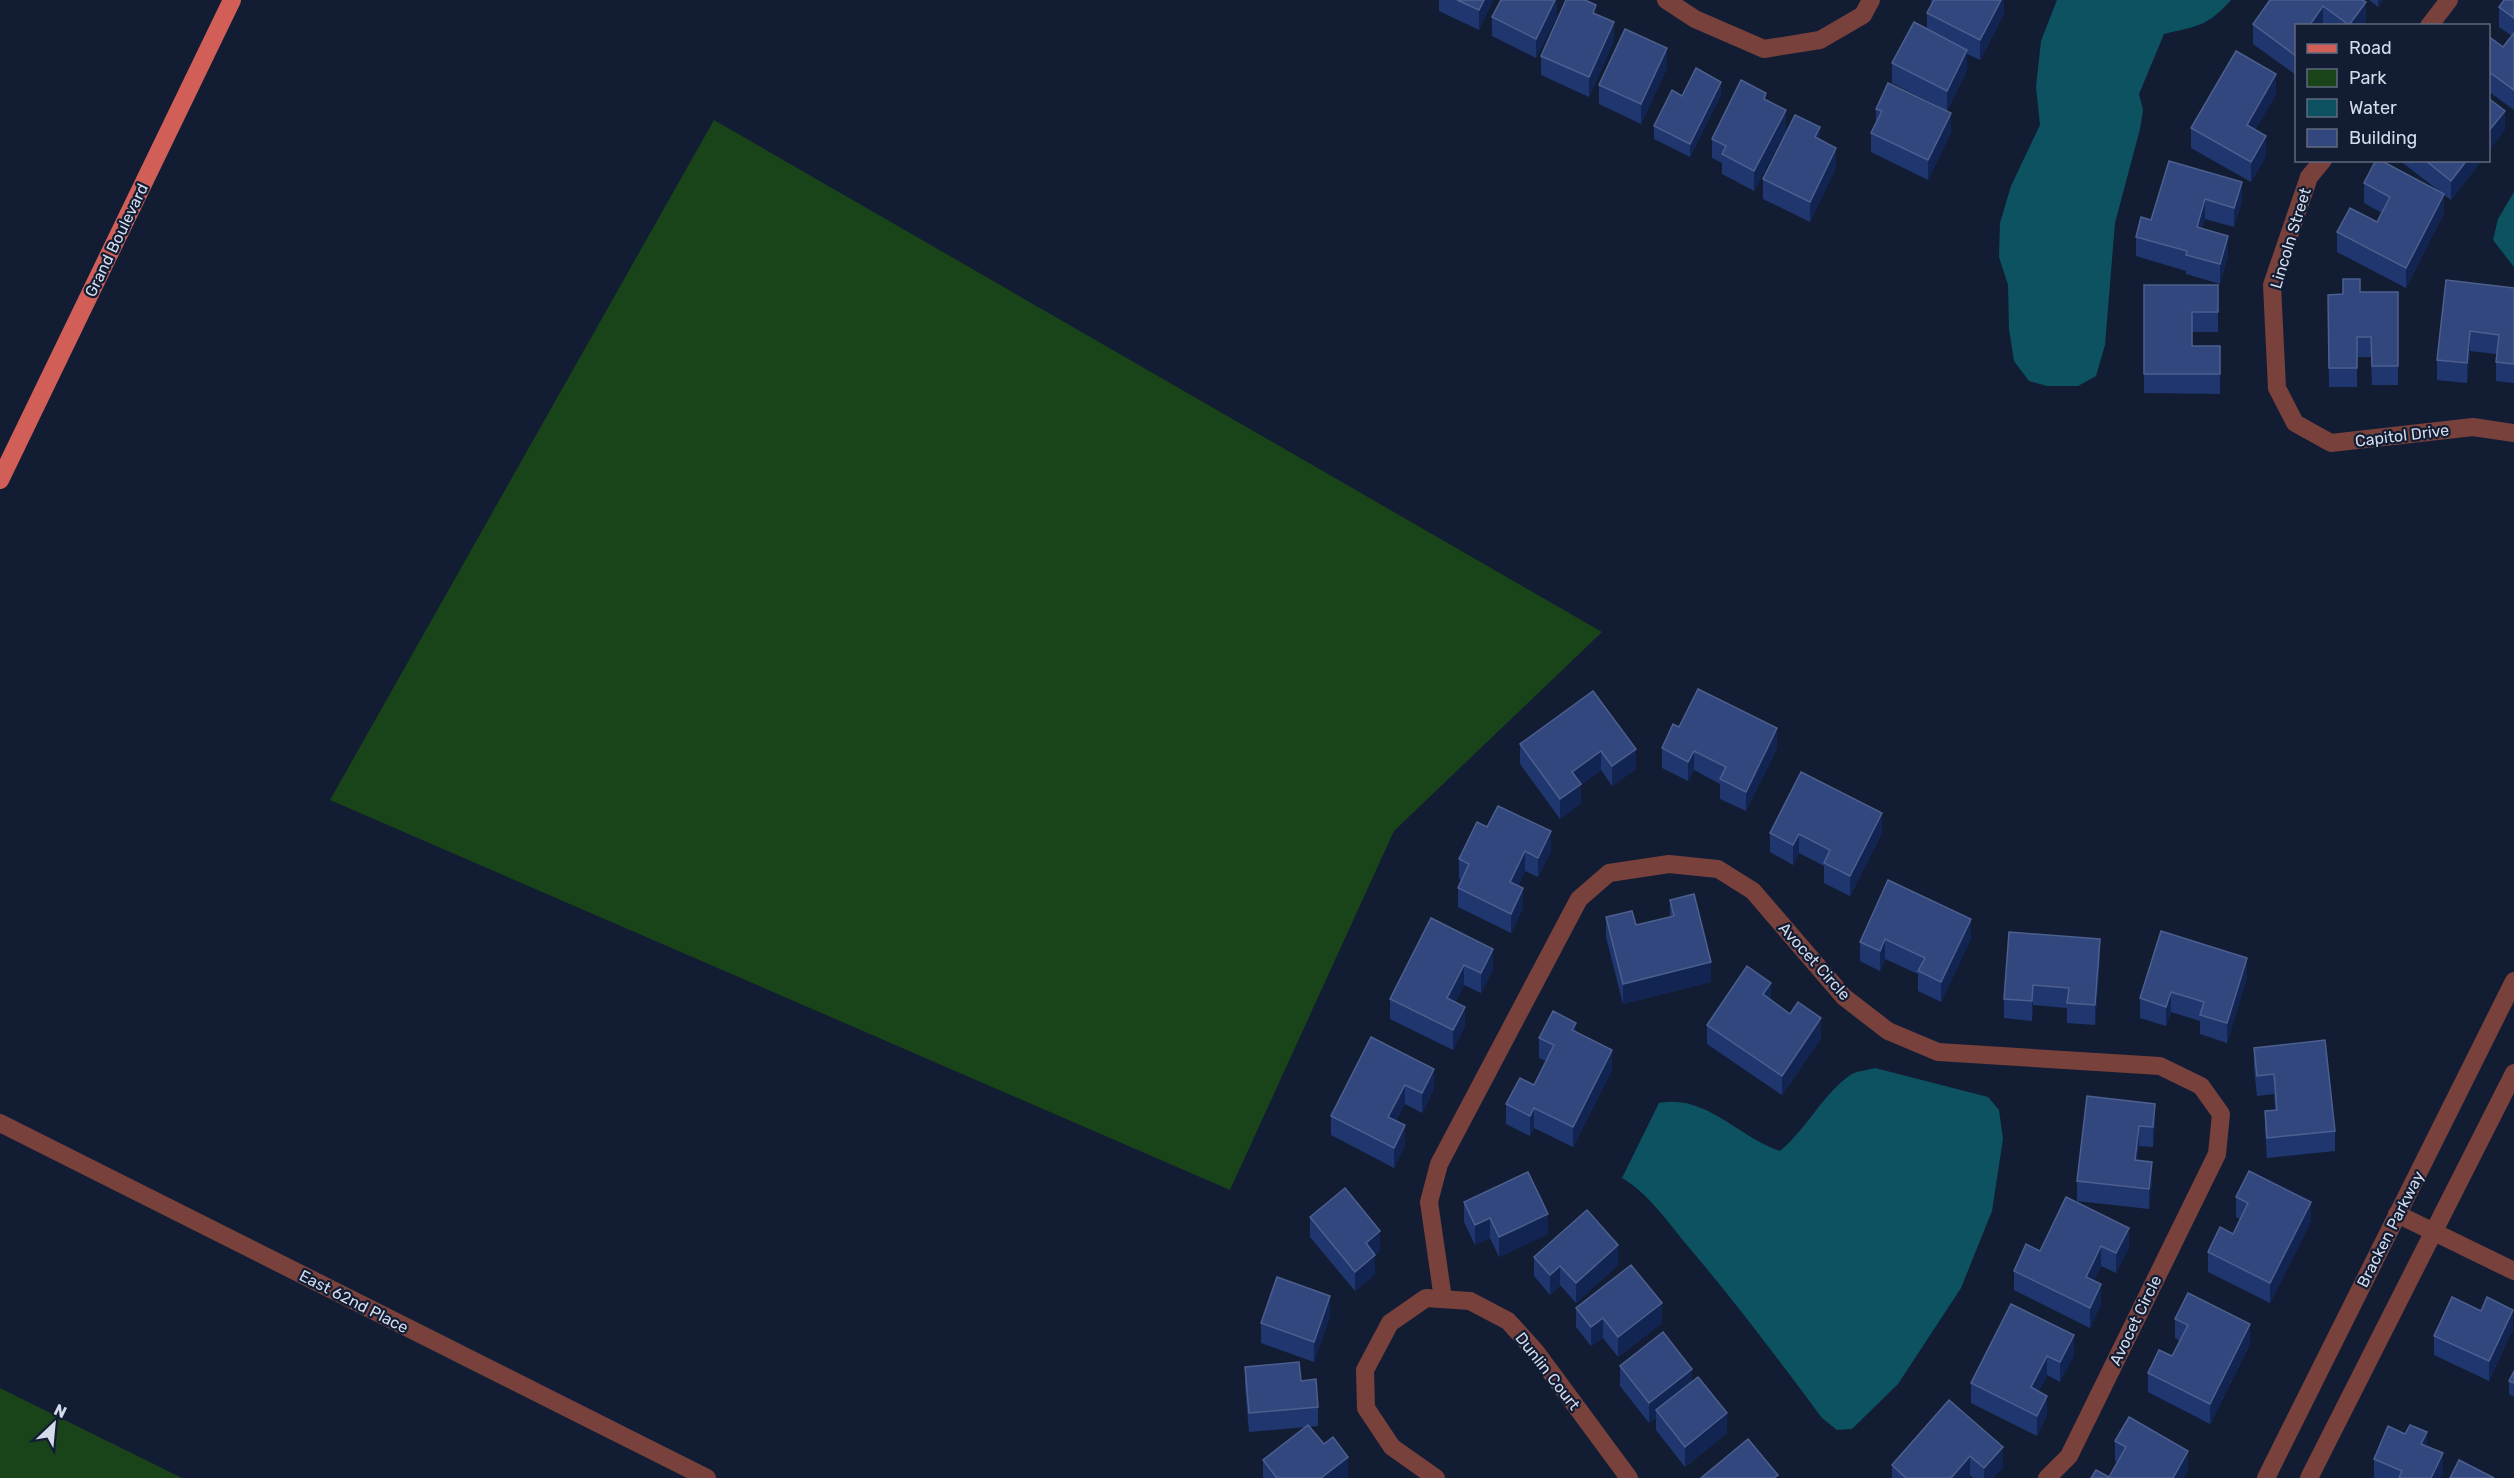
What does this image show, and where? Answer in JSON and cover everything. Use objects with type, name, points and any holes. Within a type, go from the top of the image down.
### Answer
[{"type":"main road","name":"Grand Boulevard","points":[[0,480],[232,0]]},
{"type":"street","points":[[1666,0],[1695,19],[1764,49],[1820,40],[1863,15],[1871,0]]},
{"type":"street","points":[[2430,24],[2449,0]]},
{"type":"street","name":"Lincoln Street","points":[[2295,423],[2277,388],[2272,285],[2309,177],[2321,162]]},
{"type":"street","name":"Capitol Drive","points":[[2295,423],[2331,443],[2473,427],[2514,433]]},
{"type":"street","name":"Avocet Circle","points":[[1443,1299],[1429,1202],[1439,1164],[1578,899],[1609,873],[1669,864],[1718,869],[1753,891],[1844,997],[1888,1031],[1938,1052],[2160,1066],[2201,1086],[2221,1114],[2217,1154],[2069,1456],[2047,1478]]},
{"type":"street","name":"Bracken Parkway","points":[[2266,1478],[2514,981]]},
{"type":"street","points":[[2309,1478],[2514,1073]]},
{"type":"street","name":"East 62nd Place","points":[[0,1123],[708,1478]]},
{"type":"street","points":[[2397,1214],[2514,1271]]},
{"type":"street","name":"Dunlin Court","points":[[1436,1478],[1392,1447],[1366,1408],[1365,1370],[1390,1323],[1426,1298],[1470,1301],[1508,1322],[1536,1352],[1629,1478]]},
{"type":"green space","points":[[714,120],[1602,632],[1394,831],[1230,1190],[330,800]]},
{"type":"green space","points":[[0,1388],[182,1478],[0,1478]]},
{"type":"water","points":[[2057,0],[2231,0],[2208,21],[2164,34],[2139,94],[2143,110],[2140,129],[2115,223],[2105,345],[2096,376],[2078,386],[2047,386],[2029,381],[2014,361],[2009,329],[2008,285],[1999,257],[2000,223],[2011,186],[2040,125],[2036,87],[2041,41]]},
{"type":"water","points":[[2514,192],[2514,267],[2493,240],[2498,219]]},
{"type":"water","points":[[1875,1068],[1988,1097],[1999,1110],[2003,1139],[1992,1211],[1961,1288],[1898,1384],[1852,1429],[1837,1430],[1822,1418],[1739,1308],[1657,1208],[1622,1178],[1659,1103],[1676,1102],[1692,1105],[1721,1118],[1765,1145],[1780,1151],[1842,1082],[1854,1073]]},
{"type":"building","points":[[1457,0],[1484,0],[1479,10]]},
{"type":"building","points":[[1501,0],[1555,0],[1536,39],[1492,17]]},
{"type":"building","points":[[1566,0],[1585,0],[1596,5],[1593,13],[1614,22],[1589,77],[1541,56]]},
{"type":"building","points":[[1934,0],[2001,0],[1980,40],[1927,13]]},
{"type":"building","points":[[2270,0],[2362,0],[2366,2],[2350,24],[2323,6],[2310,24],[2295,24],[2295,55],[2253,24]]},
{"type":"building","points":[[2504,0],[2514,0],[2514,18],[2499,7]]},
{"type":"building","points":[[1914,22],[1967,50],[1947,91],[1892,63]]},
{"type":"building","points":[[1625,29],[1667,48],[1641,104],[1599,85]]},
{"type":"building","points":[[2514,33],[2514,90],[2490,72],[2490,37],[2503,47]]},
{"type":"building","points":[[2236,51],[2276,74],[2247,125],[2266,136],[2251,162],[2191,128]]},
{"type":"building","points":[[1696,68],[1721,82],[1690,144],[1654,126],[1672,90],[1682,96]]},
{"type":"building","points":[[1741,80],[1766,93],[1764,99],[1786,110],[1754,171],[1722,154],[1726,146],[1712,139]]},
{"type":"building","points":[[1888,83],[1951,113],[1928,160],[1871,133],[1882,111],[1876,109]]},
{"type":"building","points":[[2490,100],[2505,111],[2490,130]]},
{"type":"building","points":[[1795,115],[1820,127],[1815,137],[1836,148],[1810,202],[1763,179]]},
{"type":"building","points":[[2169,161],[2242,182],[2234,208],[2205,199],[2197,227],[2228,236],[2220,264],[2186,255],[2187,251],[2136,237],[2141,217],[2151,220]]},
{"type":"building","points":[[2375,162],[2384,162],[2444,194],[2406,268],[2337,232],[2350,208],[2377,222],[2390,197],[2364,183]]},
{"type":"building","points":[[2427,162],[2465,162],[2451,181]]},
{"type":"building","points":[[2343,279],[2360,279],[2360,292],[2398,292],[2398,366],[2372,366],[2371,337],[2357,337],[2357,368],[2329,368],[2328,295],[2343,294]]},
{"type":"building","points":[[2446,280],[2514,288],[2514,364],[2496,362],[2499,335],[2470,331],[2467,363],[2437,360]]},
{"type":"building","points":[[2144,285],[2218,285],[2218,312],[2192,312],[2192,346],[2220,346],[2220,374],[2144,374]]},
{"type":"building","points":[[1698,689],[1777,728],[1746,792],[1720,779],[1726,767],[1694,751],[1688,762],[1662,748],[1673,724],[1679,727]]},
{"type":"building","points":[[1593,691],[1636,749],[1612,766],[1601,751],[1572,772],[1581,784],[1560,799],[1520,744]]},
{"type":"building","points":[[1801,772],[1882,813],[1850,876],[1824,863],[1830,850],[1799,834],[1793,845],[1770,833]]},
{"type":"building","points":[[1498,806],[1551,831],[1538,858],[1525,851],[1510,882],[1523,888],[1511,914],[1458,888],[1469,864],[1459,859],[1477,822],[1487,827]]},
{"type":"building","points":[[1888,880],[1971,919],[1941,982],[1918,971],[1925,958],[1885,939],[1880,951],[1860,942]]},
{"type":"building","points":[[1694,894],[1711,962],[1623,984],[1606,917],[1632,911],[1636,925],[1674,916],[1670,900]]},
{"type":"building","points":[[1431,918],[1493,949],[1481,973],[1464,965],[1447,998],[1465,1007],[1453,1030],[1390,999]]},
{"type":"building","points":[[2161,931],[2247,958],[2227,1023],[2200,1015],[2204,1002],[2171,992],[2166,1007],[2140,998]]},
{"type":"building","points":[[2009,932],[2100,939],[2095,1005],[2067,1003],[2069,988],[2033,985],[2032,1001],[2004,999]]},
{"type":"building","points":[[1747,966],[1771,983],[1763,994],[1790,1014],[1798,1002],[1821,1018],[1782,1076],[1707,1025]]},
{"type":"building","points":[[1553,1011],[1576,1023],[1572,1030],[1612,1050],[1573,1127],[1534,1108],[1530,1116],[1506,1104],[1520,1078],[1534,1085],[1554,1045],[1539,1038]]},
{"type":"building","points":[[1371,1037],[1434,1069],[1422,1093],[1405,1085],[1388,1117],[1405,1125],[1394,1148],[1331,1116]]},
{"type":"building","points":[[2325,1040],[2335,1131],[2267,1138],[2265,1111],[2277,1110],[2274,1074],[2257,1076],[2254,1048]]},
{"type":"building","points":[[2087,1096],[2155,1104],[2153,1127],[2139,1126],[2135,1160],[2152,1162],[2149,1189],[2077,1181]]},
{"type":"building","points":[[2249,1171],[2311,1202],[2270,1283],[2208,1252],[2220,1227],[2233,1234],[2248,1203],[2236,1197]]},
{"type":"building","points":[[1528,1172],[1548,1214],[1499,1237],[1490,1218],[1475,1225],[1464,1202]]},
{"type":"building","points":[[1345,1188],[1380,1231],[1366,1243],[1375,1255],[1355,1272],[1310,1217]]},
{"type":"building","points":[[2066,1197],[2129,1228],[2116,1253],[2101,1246],[2086,1277],[2101,1284],[2090,1308],[2014,1271],[2026,1244],[2040,1251]]},
{"type":"building","points":[[1587,1210],[1618,1245],[1576,1283],[1560,1266],[1550,1275],[1534,1257]]},
{"type":"building","points":[[1631,1265],[1662,1303],[1618,1337],[1603,1318],[1591,1327],[1576,1308]]},
{"type":"building","points":[[1277,1277],[1330,1296],[1314,1342],[1261,1323]]},
{"type":"building","points":[[2188,1293],[2250,1324],[2210,1404],[2148,1373],[2159,1350],[2172,1356],[2188,1325],[2175,1319]]},
{"type":"building","points":[[2452,1297],[2481,1311],[2487,1297],[2513,1310],[2489,1361],[2434,1336]]},
{"type":"building","points":[[2011,1304],[2074,1335],[2060,1362],[2047,1356],[2031,1387],[2047,1396],[2037,1416],[1971,1383]]},
{"type":"building","points":[[1663,1332],[1692,1369],[1649,1403],[1620,1366]]},
{"type":"building","points":[[1299,1362],[1301,1381],[1316,1379],[1318,1407],[1249,1413],[1245,1367]]},
{"type":"building","points":[[2514,1371],[2514,1383],[2509,1381]]},
{"type":"building","points":[[1698,1377],[1727,1413],[1685,1447],[1656,1410]]},
{"type":"building","points":[[1949,1400],[2003,1447],[1984,1468],[1970,1456],[1951,1478],[1906,1478],[1892,1465]]},
{"type":"building","points":[[2129,1417],[2188,1451],[2173,1478],[2091,1478],[2096,1470],[2109,1477],[2126,1447],[2115,1441]]},
{"type":"building","points":[[1308,1425],[1324,1444],[1333,1437],[1348,1457],[1321,1478],[1277,1478],[1263,1460]]},
{"type":"building","points":[[2410,1425],[2427,1432],[2421,1444],[2443,1453],[2431,1478],[2399,1478],[2402,1471],[2374,1459],[2388,1426],[2405,1434]]},
{"type":"building","points":[[1748,1439],[1778,1475],[1774,1478],[1701,1478]]},
{"type":"building","points":[[2459,1460],[2494,1478],[2450,1478]]}]
